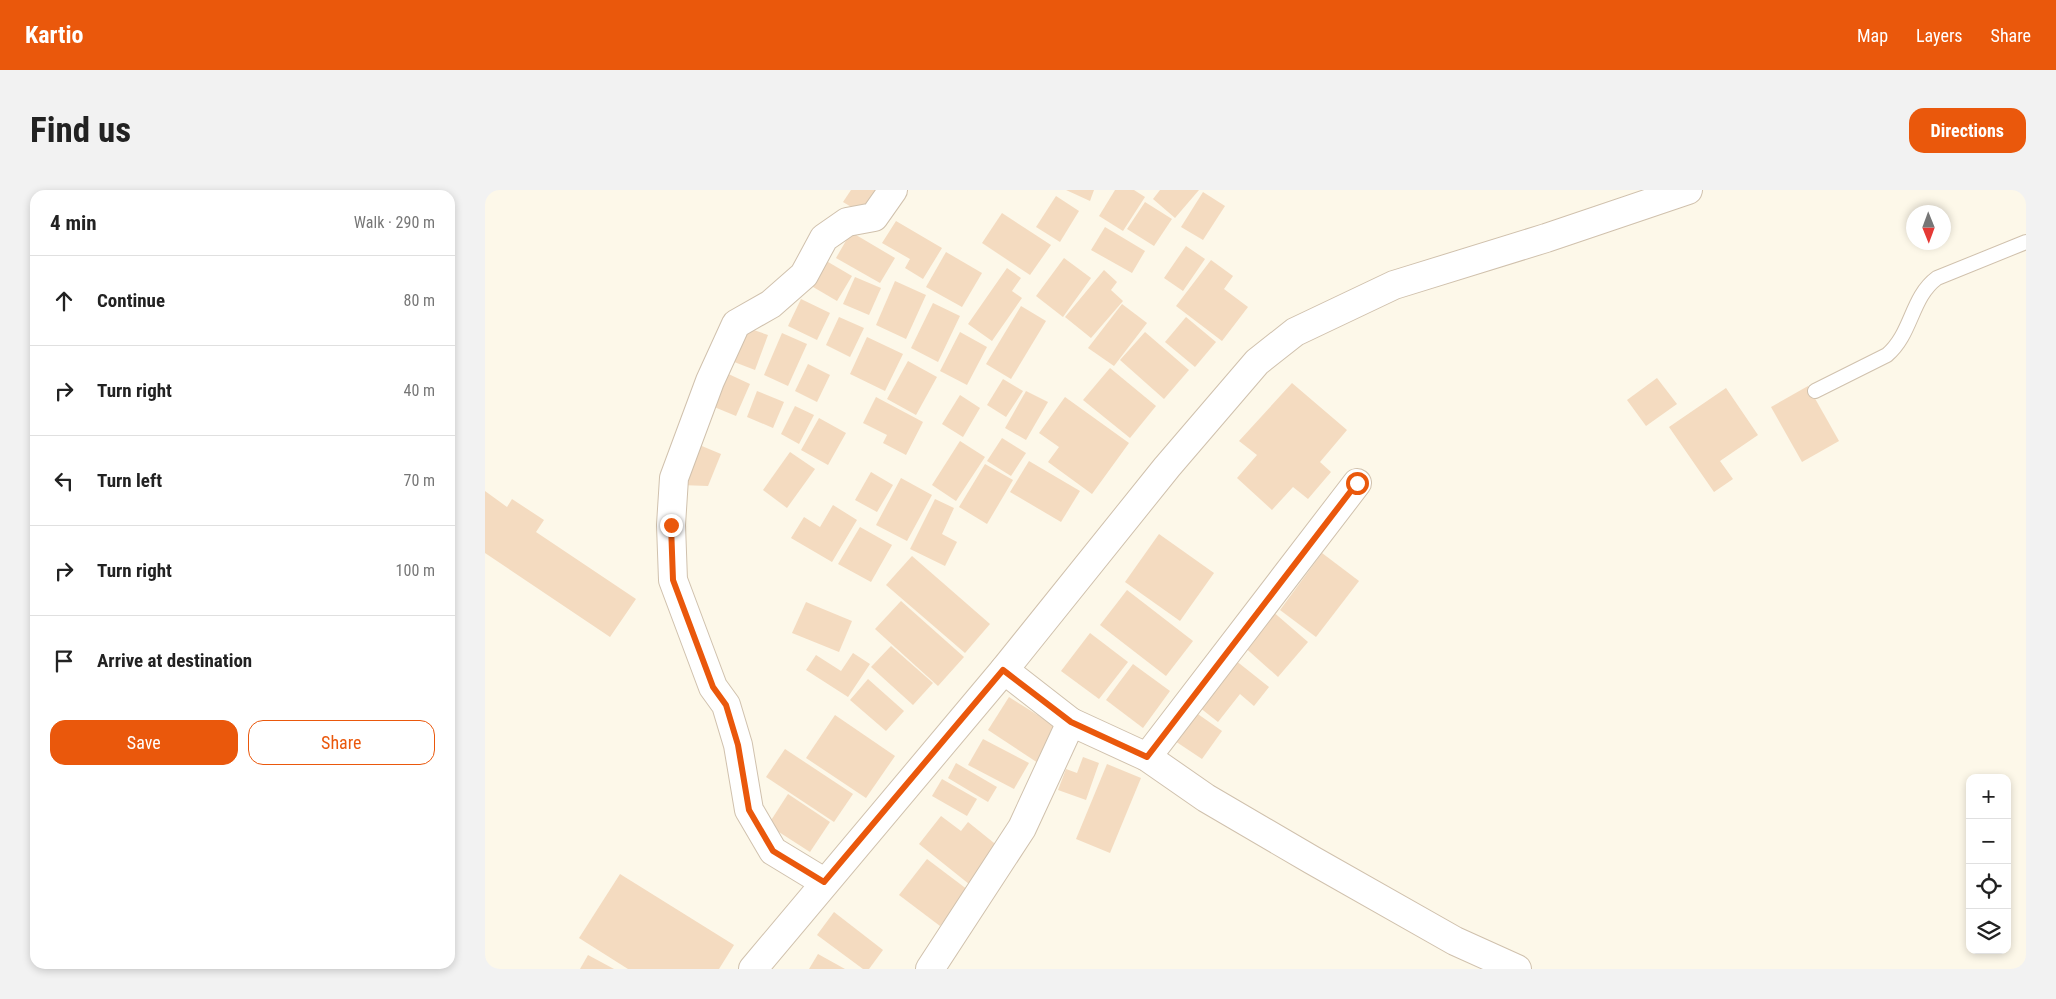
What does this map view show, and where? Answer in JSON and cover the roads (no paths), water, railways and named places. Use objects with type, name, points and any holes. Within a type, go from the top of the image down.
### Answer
[{"type":"street","points":[[824,882],[773,851],[749,810],[738,745],[726,705],[713,687],[673,580],[671,525],[673,478],[710,381],[736,324],[771,304],[804,275],[823,238],[847,222],[874,217],[893,190]]},
{"type":"street","points":[[753,969],[1003,670],[1167,467],[1257,362],[1295,332],[1393,285],[1546,238],[1689,190]]},
{"type":"street","points":[[1147,757],[1357,483]]},
{"type":"street","points":[[1003,670],[1071,722],[1147,757],[1214,802],[1312,860],[1455,941],[1517,969]]},
{"type":"street","points":[[930,969],[1022,828],[1071,722]]},
{"type":"lane","points":[[1815,391],[1887,355],[1895,348],[1902,338],[1921,293],[1927,285],[1937,278],[2026,242]]}]
